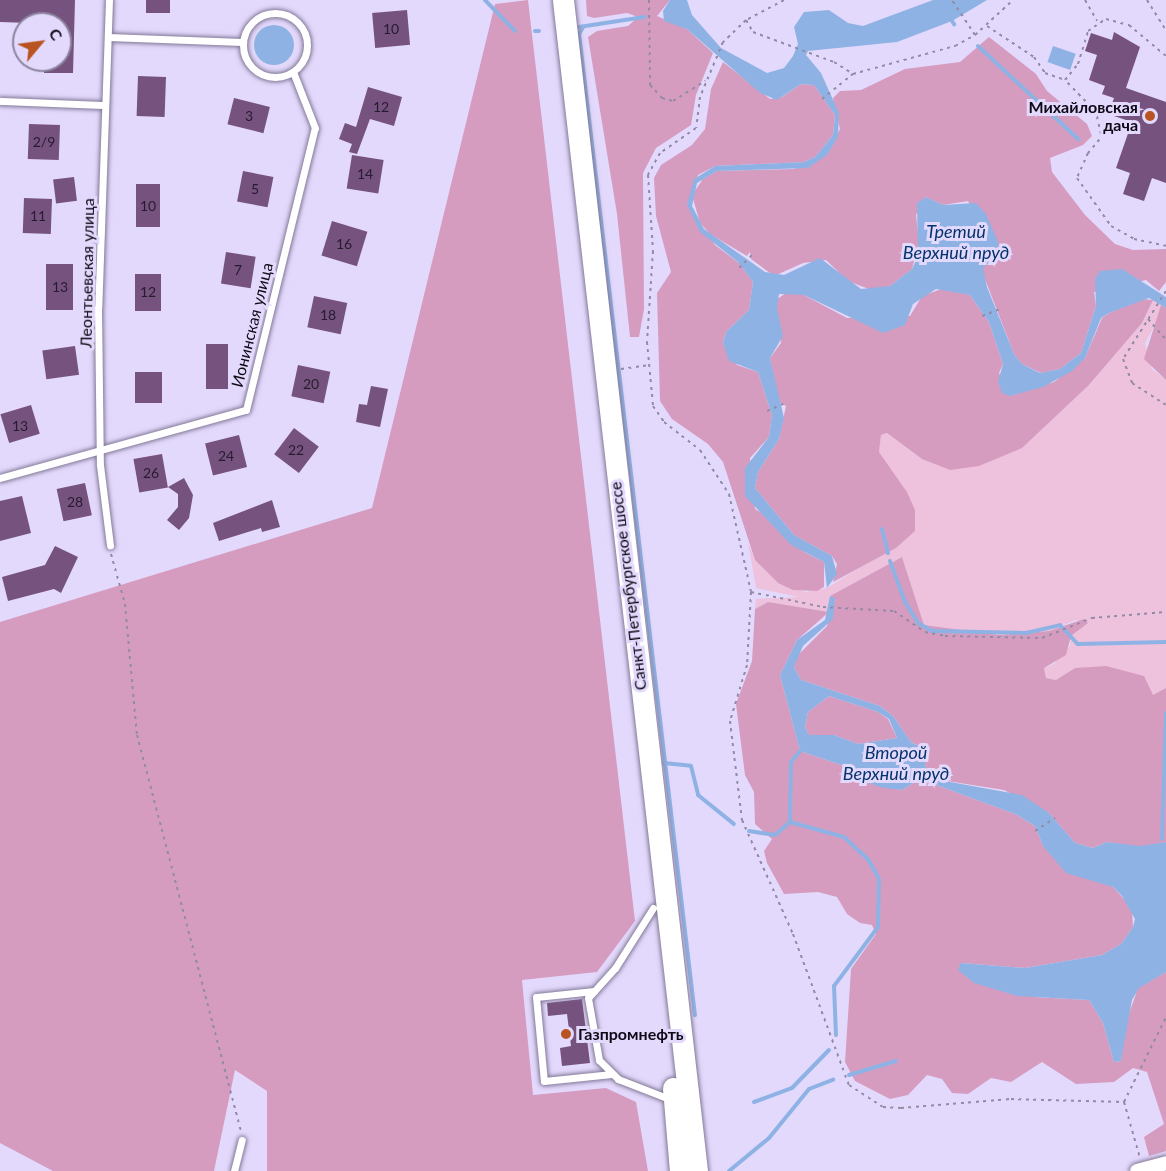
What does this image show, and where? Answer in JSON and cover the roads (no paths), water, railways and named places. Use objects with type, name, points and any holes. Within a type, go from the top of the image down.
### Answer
[{"type":"main road","name":"Санкт-Петербургское шоссе","points":[[548,0],[653,908],[680,1171]]},
{"type":"main road","name":"Санкт-Петербургское шоссе","points":[[562,0],[697,1171]]},
{"type":"street","points":[[1141,1170],[1166,1163]]},
{"type":"lane","name":"Леонтьевская улица","points":[[110,0],[98,308],[100,451],[110,545]]},
{"type":"lane","points":[[266,13],[291,16],[307,37],[302,62],[293,72],[263,75],[247,62],[242,42],[250,24],[266,13]]},
{"type":"lane","points":[[108,37],[242,42]]},
{"type":"lane","name":"Ионинская улица","points":[[0,478],[246,410],[315,128],[293,72]]},
{"type":"lane","points":[[0,102],[105,105]]},
{"type":"lane","points":[[653,908],[615,968],[588,998],[599,1060],[612,1074],[674,1101]]},
{"type":"lane","points":[[594,991],[536,998],[544,1081],[612,1074]]},
{"type":"lane","points":[[234,1171],[242,1140]]},
{"type":"water","name":"Третий Верхний пруд","points":[[670,0],[687,0],[692,15],[721,48],[767,73],[784,68],[793,56],[798,44],[794,27],[804,12],[829,10],[848,23],[863,26],[933,0],[987,0],[952,21],[897,42],[808,51],[806,55],[821,73],[839,113],[838,137],[827,155],[808,168],[717,171],[697,183],[692,206],[704,229],[765,272],[784,275],[820,258],[861,289],[890,286],[912,269],[918,256],[917,203],[926,197],[943,205],[976,203],[986,214],[999,244],[996,256],[983,268],[987,287],[1014,354],[1022,364],[1040,373],[1060,369],[1081,353],[1096,306],[1095,279],[1100,271],[1122,269],[1166,297],[1166,308],[1149,298],[1101,318],[1085,358],[1072,371],[1043,387],[1010,396],[1002,393],[998,382],[1003,364],[989,322],[970,295],[936,289],[913,304],[905,325],[883,333],[804,295],[779,294],[777,308],[783,336],[770,358],[784,418],[779,439],[758,472],[755,488],[794,535],[832,556],[837,574],[827,588],[824,562],[791,545],[745,496],[745,468],[769,437],[772,415],[758,372],[729,361],[723,343],[726,332],[749,310],[753,282],[738,262],[700,232],[687,205],[694,179],[715,166],[804,162],[815,157],[833,135],[835,115],[814,85],[801,84],[777,100],[760,93],[687,29],[664,21],[663,11]]},
{"type":"water","points":[[274,25],[288,31],[294,45],[288,59],[274,65],[260,59],[254,45],[260,31]]},
{"type":"water","points":[[1053,46],[1076,54],[1070,70],[1047,62]]},
{"type":"water","name":"Второй Верхний пруд","points":[[830,596],[835,598],[833,619],[803,646],[794,667],[801,680],[880,706],[893,716],[911,742],[922,748],[928,778],[1022,795],[1049,813],[1075,843],[1093,848],[1107,842],[1140,846],[1166,842],[1166,972],[1139,988],[1132,1000],[1121,1061],[1114,1062],[1103,1023],[1089,1000],[1017,996],[974,983],[958,970],[961,963],[1025,968],[1102,955],[1121,944],[1133,927],[1135,919],[1122,896],[1113,887],[1066,873],[1043,846],[1035,826],[1015,814],[920,779],[902,790],[884,788],[871,784],[859,771],[800,751],[780,675],[797,640],[825,620]],"holes":[[[829,696],[878,712],[889,719],[897,738],[858,744],[834,735],[809,735],[805,727],[808,712]]]},
{"type":"waterway","points":[[485,0],[515,31]]},
{"type":"waterway","points":[[579,27],[644,17]]},
{"type":"waterway","points":[[583,27],[579,34],[695,1015]]},
{"type":"waterway","points":[[978,46],[1078,139]]},
{"type":"waterway","points":[[882,529],[888,553]]},
{"type":"waterway","points":[[890,561],[905,602],[918,623],[932,631],[1026,633],[1060,625],[1078,644],[1166,642]]},
{"type":"waterway","points":[[1162,839],[1166,713]]},
{"type":"waterway","points":[[800,751],[791,762],[790,822],[844,837],[868,859],[879,879],[878,927],[834,986],[836,1035]]},
{"type":"waterway","points":[[664,763],[691,766],[698,795],[734,824]]},
{"type":"waterway","points":[[749,831],[775,835],[790,822]]},
{"type":"waterway","points":[[754,1102],[792,1088],[829,1050]]},
{"type":"waterway","points":[[849,1075],[896,1061]]},
{"type":"waterway","points":[[729,1171],[769,1138],[809,1089],[833,1080]]},
{"type":"place","name":"Михайловская дача","points":[[1150,116]]},
{"type":"place","name":"Газпромнефть","points":[[566,1034]]}]
